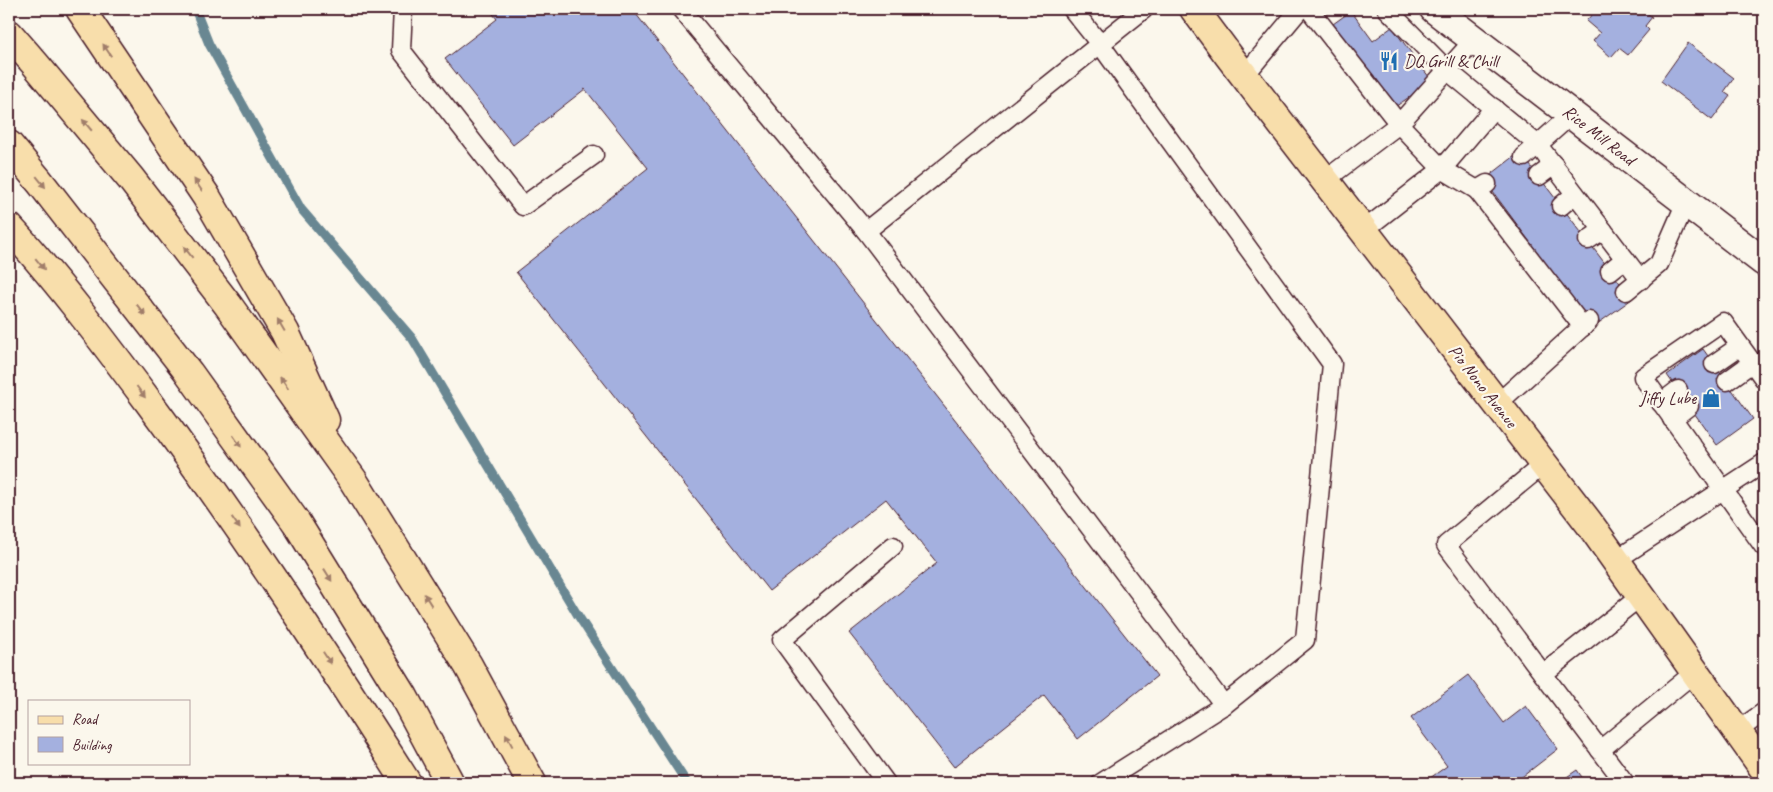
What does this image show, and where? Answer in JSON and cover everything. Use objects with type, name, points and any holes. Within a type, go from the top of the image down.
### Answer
[{"type":"main road","points":[[80,9],[211,205],[285,332],[353,480]]},
{"type":"main road","name":"Pio Nono Avenue","points":[[1194,9],[1544,464],[1616,560],[1764,769]]},
{"type":"main road","points":[[9,34],[131,179],[228,305],[353,480],[468,665],[532,783]]},
{"type":"main road","points":[[9,145],[189,373],[296,522],[404,697],[450,783]]},
{"type":"main road","points":[[9,227],[102,340],[190,457],[273,576],[407,783]]},
{"type":"street","name":"Rice Mill Road","points":[[1434,9],[1764,262]]},
{"type":"lane","points":[[403,9],[401,50],[524,206],[594,155]]},
{"type":"lane","points":[[681,9],[866,231],[1224,705]]},
{"type":"lane","points":[[1072,9],[1100,44],[1332,364],[1305,640],[1224,705],[1101,783]]},
{"type":"lane","points":[[866,231],[1144,9]]},
{"type":"lane","points":[[1244,76],[1300,9]]},
{"type":"lane","points":[[1309,9],[1399,124],[1442,169],[1482,187],[1586,324],[1497,404]]},
{"type":"lane","points":[[1387,9],[1448,71],[1538,144],[1641,280]]},
{"type":"lane","points":[[1325,180],[1399,124],[1474,40]]},
{"type":"lane","points":[[1364,230],[1442,169],[1494,108]]},
{"type":"lane","points":[[1524,157],[1572,114]]},
{"type":"lane","points":[[1539,176],[1554,165]]},
{"type":"lane","points":[[1561,206],[1575,194]]},
{"type":"lane","points":[[1626,291],[1659,264],[1686,202]]},
{"type":"lane","points":[[1588,240],[1603,230]]},
{"type":"lane","points":[[1610,270],[1625,259]]},
{"type":"lane","points":[[1764,379],[1723,322],[1643,377],[1764,547]]},
{"type":"lane","points":[[1714,364],[1740,346]]},
{"type":"lane","points":[[1726,381],[1752,362]]},
{"type":"lane","points":[[1661,403],[1678,390]]},
{"type":"lane","points":[[1672,419],[1690,406]]},
{"type":"lane","points":[[1616,560],[1764,463]]},
{"type":"lane","points":[[1544,464],[1446,545],[1624,783]]},
{"type":"lane","points":[[886,783],[782,640],[893,546]]},
{"type":"lane","points":[[1543,674],[1641,596]]},
{"type":"lane","points":[[1600,750],[1695,672]]},
{"type":"lane","points":[[1737,731],[1764,712]]},
{"type":"building","points":[[489,9],[632,9],[1157,676],[1078,739],[1044,695],[954,767],[849,633],[937,563],[886,499],[769,591],[516,272],[648,168],[585,89],[513,145],[445,59],[497,19]]},
{"type":"building","points":[[1597,9],[1642,9],[1652,17],[1645,26],[1649,30],[1628,55],[1619,48],[1611,57],[1593,41],[1600,33],[1586,21]]},
{"type":"building","name":"DQ Grill & Chill","points":[[1351,11],[1373,41],[1392,27],[1432,81],[1395,107],[1333,24]]},
{"type":"building","points":[[1688,43],[1734,78],[1724,92],[1730,96],[1712,120],[1661,81]]},
{"type":"building","points":[[1520,152],[1632,299],[1593,327],[1484,180]]},
{"type":"building","name":"Jiffy Lube","points":[[1703,349],[1753,419],[1717,445],[1667,375]]},
{"type":"building","points":[[1468,675],[1504,723],[1526,706],[1558,749],[1514,783],[1423,783],[1447,766],[1411,718]]},
{"type":"building","points":[[1577,770],[1586,783],[1558,783]]},
{"type":"waterway","points":[[195,9],[209,44],[301,209],[412,338],[577,614],[687,783]]},
{"type":"place","name":"DQ Grill & Chill","points":[[1389,61]]},
{"type":"place","name":"Jiffy Lube","points":[[1711,398]]}]
